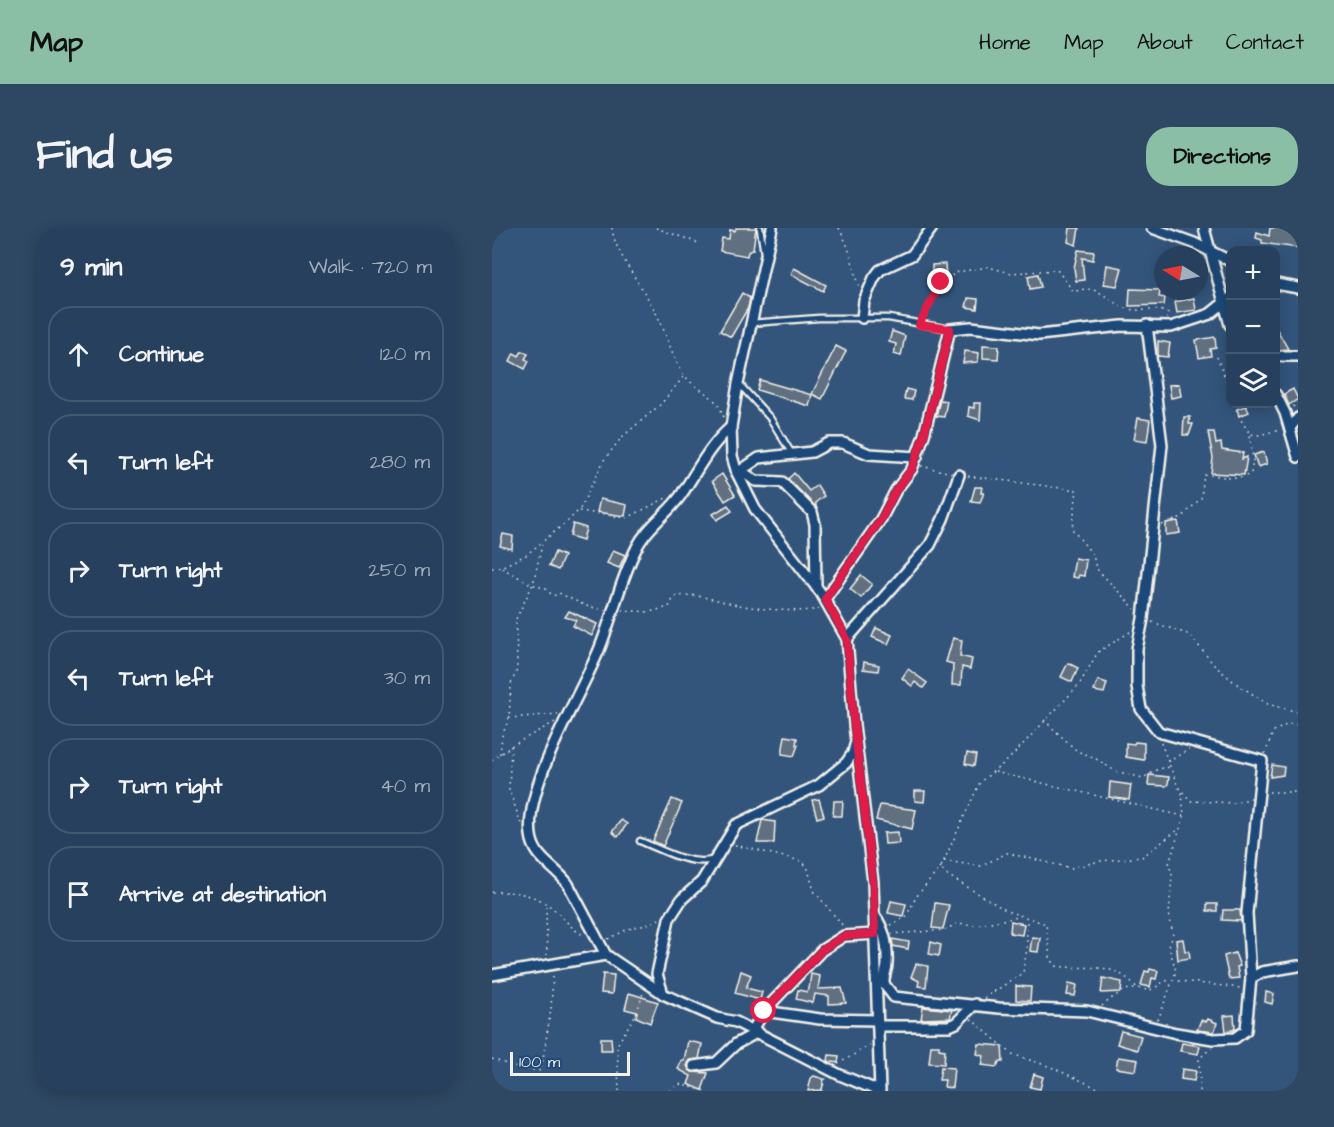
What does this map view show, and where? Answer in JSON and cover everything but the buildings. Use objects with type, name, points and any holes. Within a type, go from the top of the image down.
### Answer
[{"type":"street","points":[[772,228],[766,265],[729,429],[732,456],[755,509],[825,599],[847,639],[856,741],[873,882],[874,915],[881,932],[887,964],[884,979],[888,992],[894,997],[1093,1012],[1154,1028],[1213,1039],[1235,1038],[1246,1030],[1251,981],[1247,913],[1262,761],[1159,732],[1141,709],[1137,686],[1137,649],[1143,623],[1162,445],[1147,325]]},
{"type":"street","points":[[862,318],[864,301],[880,270],[912,255],[932,228]]},
{"type":"street","points":[[1152,228],[1194,243],[1226,259]]},
{"type":"street","points":[[1204,228],[1227,300]]},
{"type":"street","points":[[1280,285],[1298,288]]},
{"type":"street","points":[[825,599],[881,519],[915,461],[924,435],[950,329],[971,327],[1039,335],[1147,325],[1171,327],[1210,314],[1226,302]]},
{"type":"street","points":[[1282,356],[1298,356]]},
{"type":"street","points":[[1280,406],[1290,428],[1298,457]]},
{"type":"street","points":[[1290,428],[1298,418]]},
{"type":"street","points":[[729,429],[715,441],[703,457],[683,493],[642,538],[611,612],[600,648],[567,714],[534,794],[531,837],[543,861],[560,873],[568,884],[606,956],[663,994],[696,1010],[756,1031],[827,1068],[879,1091],[878,1023],[881,932]]},
{"type":"street","points":[[739,472],[759,458],[812,452],[829,443],[843,443],[869,454],[915,461]]},
{"type":"street","points":[[739,472],[756,481],[783,482],[812,512],[815,524],[816,587]]},
{"type":"street","points":[[847,639],[930,545],[943,519],[959,474]]},
{"type":"street","points":[[663,994],[657,974],[669,919],[682,899],[702,881],[725,842],[742,820],[819,785],[846,763],[853,753],[856,741]]},
{"type":"street","points":[[694,1066],[716,1063],[736,1044],[756,1031],[764,1011],[822,950],[851,934],[881,932]]},
{"type":"street","points":[[492,975],[606,956]]},
{"type":"street","points":[[1251,981],[1262,972],[1298,966]]},
{"type":"street","points":[[764,1011],[831,1019],[942,1027],[956,1023],[975,1004]]},
{"type":"lane","points":[[760,228],[766,265]]},
{"type":"lane","points":[[752,323],[889,318],[950,329]]},
{"type":"lane","points":[[738,384],[770,418],[792,454]]},
{"type":"lane","points":[[640,841],[697,861],[715,860]]},
{"type":"path","points":[[612,228],[618,247],[656,311],[685,375],[717,401],[729,429]]},
{"type":"path","points":[[657,228],[701,244]]},
{"type":"path","points":[[838,228],[848,247],[864,301]]},
{"type":"path","points":[[919,325],[941,282],[958,272],[988,267],[1011,273],[1057,270],[1074,292],[1085,287],[1096,290],[1124,307],[1142,312],[1162,310],[1168,313],[1171,327]]},
{"type":"path","points":[[1217,357],[1226,380]]},
{"type":"path","points":[[492,568],[501,567],[543,543],[578,511],[604,460],[622,437],[661,404],[685,375]]},
{"type":"path","points":[[1153,534],[1167,521],[1182,517],[1201,498],[1204,475],[1228,480],[1245,477],[1251,473],[1253,461],[1250,434],[1236,408]]},
{"type":"path","points":[[1250,434],[1258,435],[1290,428]]},
{"type":"path","points":[[915,461],[959,474],[1077,490],[1072,529],[1093,555],[1096,568],[1143,623],[1190,635],[1214,665],[1234,682],[1268,704],[1298,712]]},
{"type":"path","points":[[578,511],[627,518],[650,505],[683,493]]},
{"type":"path","points":[[500,754],[501,736],[509,718],[511,684],[517,670],[516,619],[533,584],[543,543]]},
{"type":"path","points":[[501,567],[546,589],[553,596],[559,593],[586,606],[611,612],[649,612],[669,607],[674,597],[680,595],[708,597],[750,607],[833,612]]},
{"type":"path","points":[[881,932],[906,917],[916,897],[941,867],[973,793],[1079,685],[1103,647],[1143,623]]},
{"type":"path","points":[[509,718],[567,714]]},
{"type":"path","points":[[492,760],[511,746],[567,714]]},
{"type":"path","points":[[1044,719],[1057,729],[1070,747],[1114,771],[1143,778],[1158,769],[1170,767]]},
{"type":"path","points":[[1262,761],[1273,732],[1288,724],[1298,724]]},
{"type":"path","points":[[1154,1028],[1176,971],[1169,948],[1173,935],[1169,914],[1173,875],[1169,864],[1175,852],[1178,830],[1184,816],[1182,793],[1168,762],[1159,732]]},
{"type":"path","points":[[1168,762],[1200,743]]},
{"type":"path","points":[[511,746],[509,789],[521,825],[531,837]]},
{"type":"path","points":[[993,771],[1184,816]]},
{"type":"path","points":[[1182,793],[1191,801],[1202,803],[1241,802],[1260,792],[1298,792]]},
{"type":"path","points":[[943,861],[981,866],[1007,853],[1071,868],[1081,867],[1100,861],[1142,857],[1178,830]]},
{"type":"path","points":[[725,842],[801,861],[807,866],[814,891],[851,934]]},
{"type":"path","points":[[941,867],[950,877],[1021,916],[1046,924],[1050,958],[1056,966],[1106,967],[1130,979],[1138,989]]},
{"type":"path","points":[[492,892],[525,893],[559,914],[570,928],[597,942],[660,918]]},
{"type":"path","points":[[492,1059],[515,1067],[541,1071],[551,1009],[552,964],[547,954],[546,904]]},
{"type":"path","points":[[881,932],[945,930],[958,922],[974,925],[1021,916]]},
{"type":"path","points":[[975,1004],[1023,973],[1027,948],[1027,919]]},
{"type":"path","points":[[1093,1012],[1121,992],[1155,988],[1161,981],[1171,980],[1224,988],[1251,981]]},
{"type":"path","points":[[619,1091],[617,1045],[637,1012],[648,984]]},
{"type":"path","points":[[968,1013],[980,1029],[1012,1054],[1051,1067],[1104,1091]]},
{"type":"path","points":[[1200,1091],[1200,1057],[1225,1038]]},
{"type":"path","points":[[821,1091],[825,1086],[827,1068],[841,1064],[878,1040]]},
{"type":"path","points":[[670,1091],[679,1084],[706,1091]]},
{"type":"route","points":[[764,1011],[780,997],[822,950],[844,936],[875,934],[873,882],[854,725],[847,639],[825,599],[881,519],[896,490],[912,469],[924,435],[950,329],[919,325],[941,282]]}]
